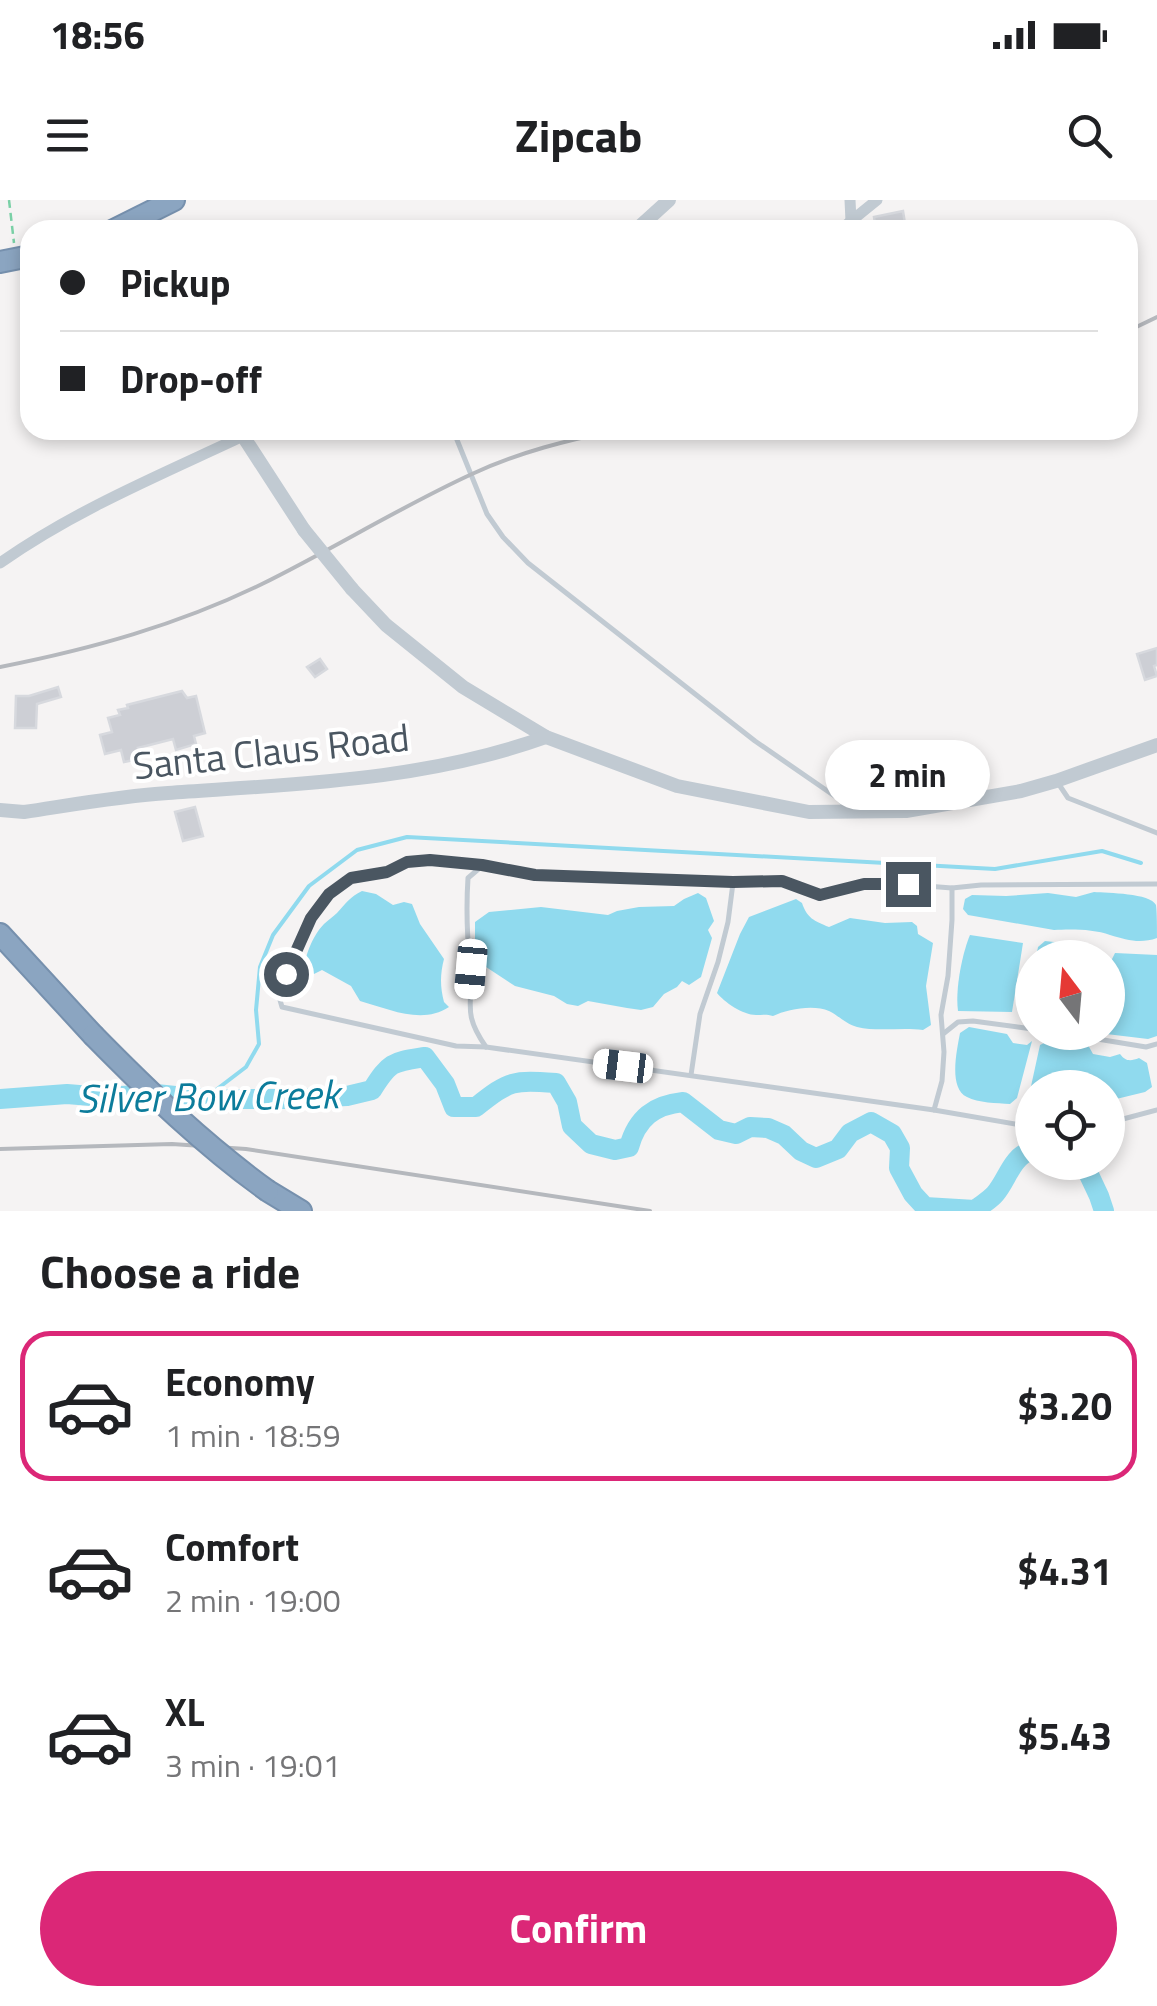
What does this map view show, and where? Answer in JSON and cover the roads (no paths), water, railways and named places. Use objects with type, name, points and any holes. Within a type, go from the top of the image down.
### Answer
[{"type":"highway","points":[[134,220],[174,200]]},
{"type":"highway","points":[[0,934],[93,1035],[185,1126],[227,1162],[301,1211]]},
{"type":"street","points":[[647,220],[669,200]]},
{"type":"street","points":[[850,200],[851,220]]},
{"type":"street","points":[[851,220],[877,200]]},
{"type":"street","points":[[0,563],[87,510],[234,440]]},
{"type":"street","points":[[253,440],[304,530],[386,625],[463,686],[546,737],[677,786],[809,812],[906,811],[1056,781],[1157,745]]},
{"type":"street","name":"Santa Claus Road","points":[[0,810],[24,812],[165,793],[310,784],[445,766],[546,737]]},
{"type":"lane","points":[[456,440],[487,514],[528,563],[754,741],[850,811]]},
{"type":"lane","points":[[1056,781],[1068,798],[1157,833]]},
{"type":"lane","points":[[1015,1123],[691,1075],[456,1046],[282,1007],[278,992],[311,918],[329,894],[351,878],[387,872],[407,862],[482,865],[535,875],[782,881],[820,895],[864,884],[888,883],[952,888],[981,884],[1157,884]]},
{"type":"lane","points":[[482,865],[468,878],[467,948],[471,969],[469,1006],[474,1030],[486,1047]]},
{"type":"lane","points":[[691,1075],[700,1014],[728,922],[733,882]]},
{"type":"lane","points":[[934,1110],[942,1081],[942,1015],[952,888]]},
{"type":"lane","points":[[943,1034],[958,1022],[1015,1028]]},
{"type":"lane","points":[[1125,1044],[1146,1047],[1157,1044]]},
{"type":"lane","points":[[1125,1118],[1157,1110]]},
{"type":"water","points":[[362,891],[376,894],[393,905],[412,904],[420,924],[444,959],[441,986],[449,1007],[428,1015],[382,1008],[360,1001],[351,986],[322,970],[312,975],[307,988],[302,986],[305,962],[315,937]]},
{"type":"water","points":[[1094,892],[1128,894],[1152,901],[1156,905],[1157,938],[1134,941],[1090,931],[1054,930],[968,915],[963,909],[965,899],[972,895],[1048,893],[1076,897]]},
{"type":"water","points":[[698,893],[706,898],[714,921],[708,930],[712,938],[701,977],[689,985],[682,981],[653,1007],[641,1010],[588,1001],[578,1006],[567,1004],[554,996],[515,986],[483,965],[487,955],[475,939],[475,922],[489,912],[541,907],[608,915],[639,907],[674,906]]},
{"type":"water","points":[[796,899],[812,918],[829,927],[850,918],[912,922],[917,926],[918,934],[933,943],[926,986],[931,1025],[923,1030],[857,1027],[816,1008],[793,1009],[773,1016],[751,1014],[720,997],[717,993],[749,917]]},
{"type":"water","points":[[970,935],[1015,942],[1012,1012],[958,1011],[964,952]]},
{"type":"water","points":[[1125,953],[1157,955],[1157,1036],[1125,1036]]},
{"type":"water","points":[[969,1027],[1007,1034],[1015,1043],[1015,1050],[1030,1050],[1024,1070],[1015,1070],[1015,1100],[1010,1104],[971,1099],[961,1092],[955,1068],[960,1033]]},
{"type":"water","points":[[1039,1050],[1091,1050],[1110,1057],[1120,1054],[1147,1063],[1152,1087],[1125,1097],[1125,1070],[1035,1070]]},
{"type":"waterway","points":[[204,1099],[246,1067],[259,1044],[256,1010],[260,967],[273,935],[309,886],[357,850],[407,837],[995,869],[1102,851],[1141,863]]},
{"type":"waterway","name":"Silver Bow Creek","points":[[0,1099],[67,1094],[156,1094],[204,1099],[347,1096],[372,1090],[393,1064],[425,1057],[445,1084],[454,1107],[476,1107],[513,1084],[556,1083],[567,1102],[572,1126],[591,1144],[615,1150],[629,1147],[648,1115],[663,1106],[683,1102],[719,1130],[736,1134],[750,1127],[768,1128],[816,1158],[838,1149],[850,1133],[871,1122],[892,1134],[900,1148],[899,1168],[925,1207],[975,1210],[995,1194],[1015,1163]]},
{"type":"waterway","name":"Silver Bow Creek","points":[[1091,1180],[1104,1211]]},
{"type":"railway","points":[[1138,326],[1157,317]]},
{"type":"railway","points":[[0,667],[101,644],[198,612],[262,584],[490,466],[574,440]]},
{"type":"railway","points":[[0,1149],[172,1144],[246,1149],[650,1211]]}]
